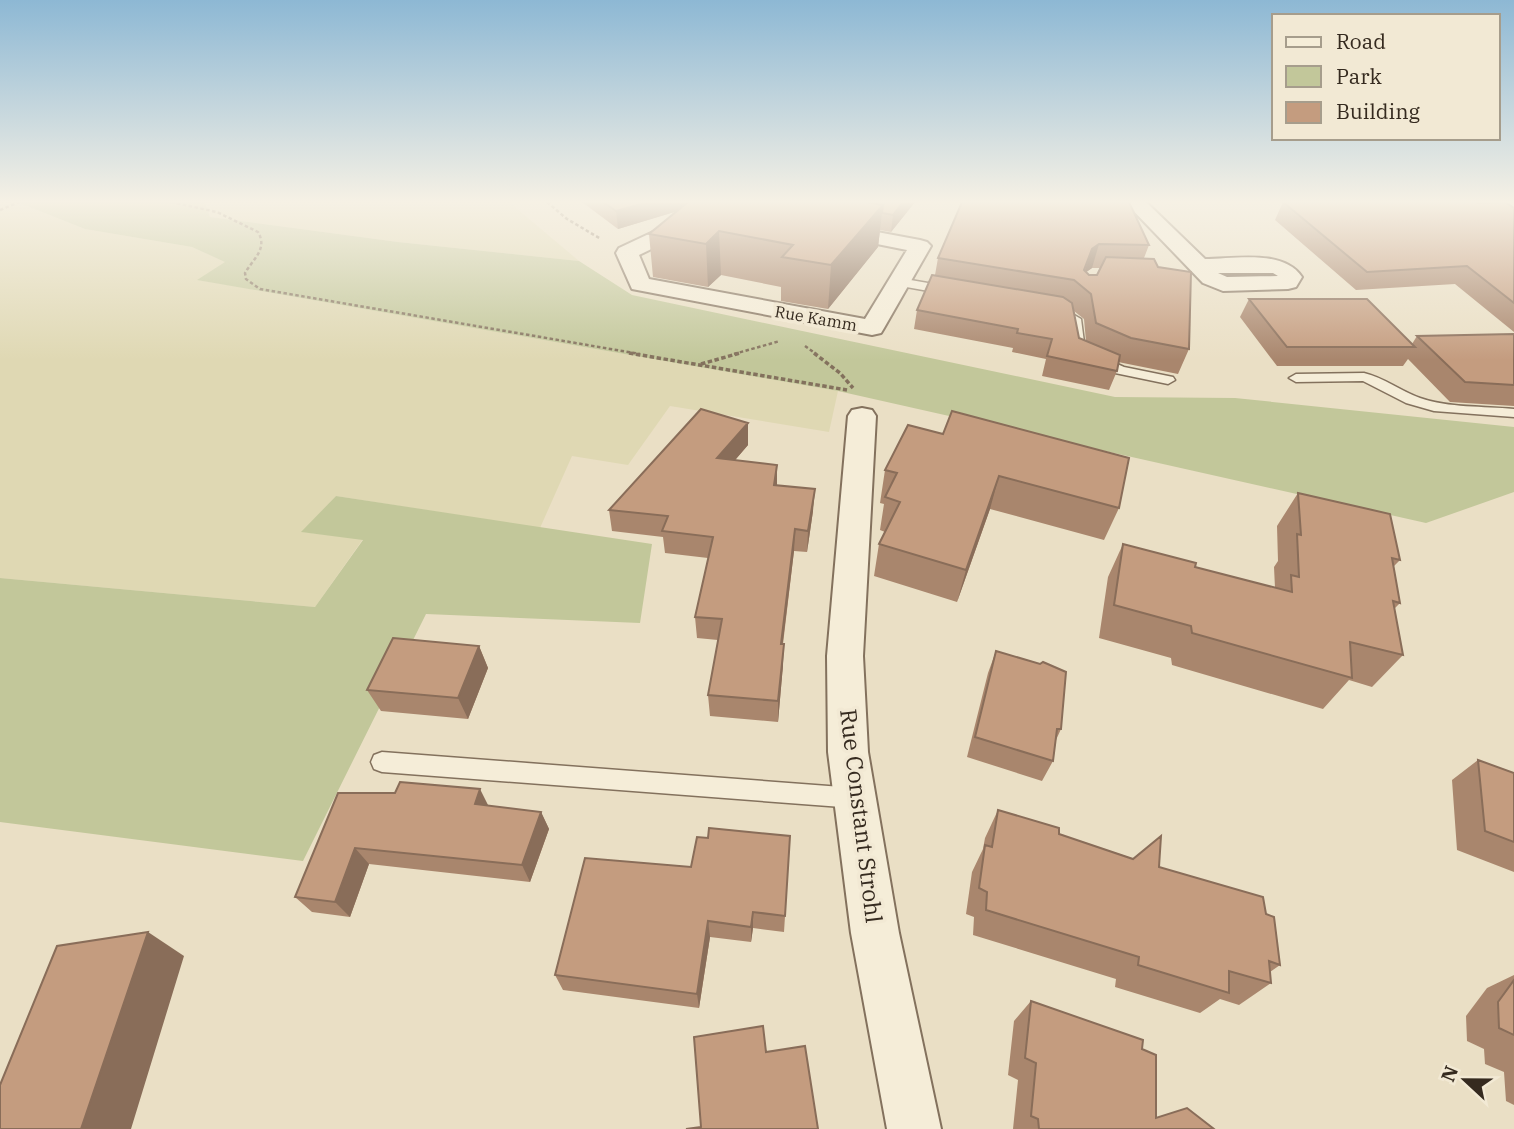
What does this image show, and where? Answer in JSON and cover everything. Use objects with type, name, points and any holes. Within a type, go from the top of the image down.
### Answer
[{"type":"street","name":"Rue Kamm","points":[[628,255],[640,284],[872,328],[914,255]]},
{"type":"street","points":[[1185,255],[1203,274]]},
{"type":"street","name":"Rue Constant Strohl","points":[[858,404],[845,656],[848,752],[875,933],[914,1129]]},
{"type":"lane","points":[[899,282],[965,293]]},
{"type":"lane","points":[[1041,306],[1062,310],[1075,319],[1079,352],[1085,356],[1120,370],[1168,380]]},
{"type":"lane","points":[[1296,378],[1364,377],[1380,382],[1411,400],[1434,407],[1514,413]]},
{"type":"lane","points":[[382,762],[855,798]]},
{"type":"path","points":[[258,255],[245,273],[246,279],[260,289],[699,365],[858,404]]},
{"type":"path","points":[[787,313],[794,337],[817,358],[841,373],[858,404]]},
{"type":"path","points":[[699,365],[794,337]]},
{"type":"shaded area","points":[[0,255],[209,255],[226,262],[199,280],[838,391],[829,432],[670,406],[628,465],[572,456],[540,528],[336,496],[302,532],[363,539],[315,607],[0,578]]},
{"type":"shaded area","points":[[519,255],[572,255],[579,261]]},
{"type":"green space","points":[[209,255],[519,255],[579,261],[632,295],[1115,397],[1235,398],[1514,427],[1514,492],[1426,523],[838,391],[197,280],[225,262]]},
{"type":"green space","points":[[336,496],[652,544],[640,623],[426,614],[303,861],[0,822],[0,578],[315,607],[363,540],[301,532]]},
{"type":"building","points":[[784,255],[840,255],[831,265],[782,257]]},
{"type":"building","points":[[939,255],[1090,255],[1084,270],[1089,275],[1097,275],[1106,257],[1154,259],[1158,267],[1191,272],[1189,349],[1131,338],[1096,323],[1091,294],[1074,280],[938,258]]},
{"type":"building","points":[[1346,255],[1514,255],[1514,303],[1467,266],[1367,272]]},
{"type":"building","points":[[932,275],[1063,297],[1072,303],[1079,338],[1120,355],[1117,371],[1047,356],[1052,339],[1017,333],[1018,329],[917,310]]},
{"type":"building","points":[[1249,299],[1367,299],[1415,347],[1287,347]]},
{"type":"building","points":[[1514,334],[1514,385],[1465,382],[1417,336]]},
{"type":"building","points":[[701,409],[748,423],[717,458],[777,465],[774,485],[815,489],[808,531],[795,529],[781,644],[784,644],[778,701],[708,695],[722,619],[695,617],[713,537],[662,531],[668,516],[609,510]]},
{"type":"building","points":[[952,411],[1129,458],[1119,508],[999,476],[966,570],[879,544],[900,502],[885,497],[897,473],[885,470],[908,425],[943,434]]},
{"type":"building","points":[[1298,493],[1390,514],[1400,560],[1392,558],[1400,603],[1393,601],[1403,655],[1350,642],[1352,678],[1192,633],[1191,626],[1114,605],[1123,544],[1196,563],[1195,567],[1292,592],[1291,575],[1299,577],[1297,534],[1301,535]]},
{"type":"building","points":[[393,638],[479,646],[458,698],[367,690]]},
{"type":"building","points":[[996,651],[1040,664],[1043,662],[1066,672],[1061,729],[1057,729],[1053,761],[975,737]]},
{"type":"building","points":[[1478,760],[1514,773],[1514,842],[1485,831]]},
{"type":"building","points":[[400,782],[480,789],[475,804],[541,812],[522,865],[355,848],[335,902],[295,897],[338,793],[395,793]]},
{"type":"building","points":[[998,810],[1059,828],[1059,834],[1133,859],[1161,836],[1159,867],[1263,897],[1266,914],[1274,917],[1280,965],[1269,961],[1271,983],[1229,971],[1229,993],[1138,965],[1139,957],[986,910],[987,892],[979,888],[985,845],[992,847]]},
{"type":"building","points":[[709,828],[790,836],[785,916],[753,912],[751,927],[708,921],[697,994],[555,975],[585,858],[691,867],[697,837],[708,838]]},
{"type":"building","points":[[148,932],[81,1129],[0,1129],[0,1085],[57,946]]},
{"type":"building","points":[[1514,980],[1514,1035],[1499,1028],[1498,1002]]},
{"type":"building","points":[[1031,1001],[1143,1040],[1142,1049],[1156,1055],[1156,1118],[1187,1108],[1214,1129],[1039,1129],[1038,1119],[1031,1116],[1036,1063],[1025,1058]]},
{"type":"building","points":[[763,1026],[766,1052],[805,1046],[818,1129],[686,1129],[701,1127],[694,1037]]}]
